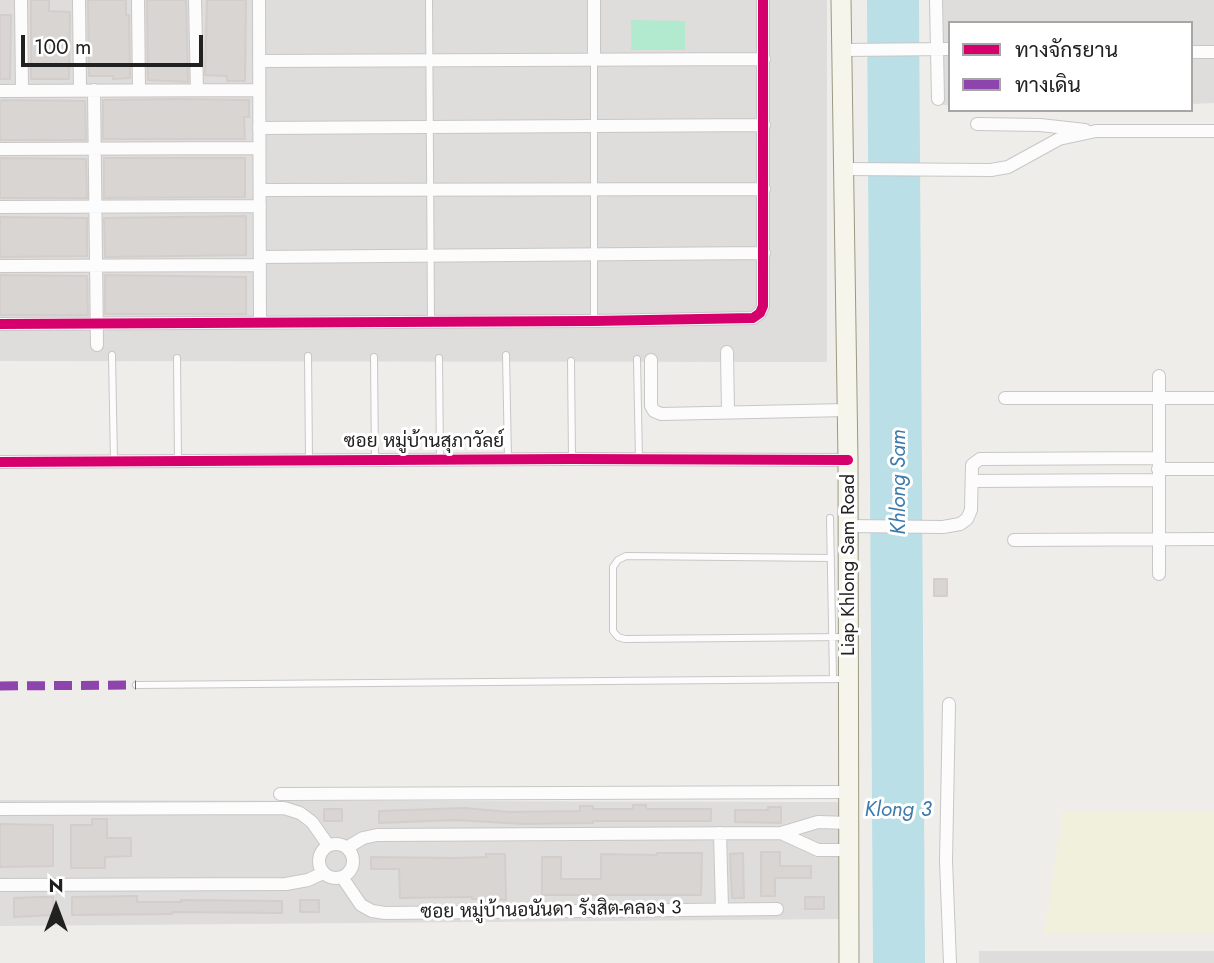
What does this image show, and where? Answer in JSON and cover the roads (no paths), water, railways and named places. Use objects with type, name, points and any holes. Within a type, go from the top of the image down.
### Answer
[{"type":"main road","name":"Liap Khlong Sam Road","points":[[841,0],[848,460],[839,522],[841,680],[850,792],[849,963]]},
{"type":"street","points":[[21,0],[22,91]]},
{"type":"street","points":[[79,0],[80,90]]},
{"type":"street","points":[[138,0],[139,90]]},
{"type":"street","points":[[195,0],[197,90]]},
{"type":"street","points":[[259,0],[260,323]]},
{"type":"street","points":[[594,0],[594,60]]},
{"type":"street","points":[[0,324],[594,321],[753,317],[761,313],[763,306],[764,0]]},
{"type":"street","points":[[936,0],[938,99]]},
{"type":"street","points":[[842,50],[938,48]]},
{"type":"street","points":[[1193,52],[1214,52]]},
{"type":"street","points":[[259,61],[764,59]]},
{"type":"street","points":[[94,90],[97,345]]},
{"type":"street","points":[[0,91],[259,90]]},
{"type":"street","points":[[977,124],[1040,125],[1096,131],[1214,131]]},
{"type":"street","points":[[259,128],[764,125]]},
{"type":"street","points":[[844,169],[991,170],[1008,167],[1059,139],[1096,131]]},
{"type":"street","points":[[0,149],[259,148]]},
{"type":"street","points":[[260,190],[764,189]]},
{"type":"street","points":[[0,208],[260,206]]},
{"type":"street","points":[[0,266],[430,256],[764,253]]},
{"type":"street","points":[[726,352],[728,412]]},
{"type":"street","points":[[644,360],[651,406],[661,414],[846,410]]},
{"type":"street","points":[[1159,376],[1159,574]]},
{"type":"street","points":[[1005,398],[1214,398]]},
{"type":"street","points":[[839,522],[868,526],[943,527],[960,524],[967,519],[971,510],[972,465],[980,459],[1158,469],[1214,469]]},
{"type":"street","name":"ซอย หมู่บ้านสุภาวัลย์","points":[[0,462],[848,460]]},
{"type":"street","points":[[972,481],[1158,469]]},
{"type":"street","points":[[1014,540],[1214,539]]},
{"type":"street","points":[[949,704],[946,861],[950,963]]},
{"type":"street","points":[[279,794],[850,792]]},
{"type":"street","points":[[0,809],[284,808],[300,813],[312,822],[328,845]]},
{"type":"street","points":[[348,847],[353,862],[352,868],[342,877],[330,878],[323,873],[318,861],[319,855],[328,845],[348,847],[363,838],[377,835],[781,833],[818,822],[849,823]]},
{"type":"street","points":[[720,833],[722,909]]},
{"type":"street","points":[[781,833],[818,850],[849,850]]},
{"type":"street","points":[[0,885],[286,884],[308,880],[323,873]]},
{"type":"street","name":"ซอย หมู่บ้านอนันดา รังสิต-คลอง 3","points":[[342,877],[361,905],[372,911],[385,913],[777,909]]},
{"type":"lane","points":[[429,0],[431,322]]},
{"type":"lane","points":[[594,60],[594,321]]},
{"type":"lane","points":[[112,355],[114,461]]},
{"type":"lane","points":[[506,355],[508,459]]},
{"type":"lane","points":[[308,356],[309,460]]},
{"type":"lane","points":[[374,357],[375,461]]},
{"type":"lane","points":[[177,358],[178,461]]},
{"type":"lane","points":[[439,358],[440,460]]},
{"type":"lane","points":[[639,459],[644,360]]},
{"type":"lane","points":[[571,361],[572,459]]},
{"type":"lane","points":[[831,558],[626,556],[618,560],[613,567],[613,631],[618,637],[625,639],[840,638],[831,558],[839,522]]},
{"type":"lane","points":[[136,685],[841,680]]},
{"type":"water","name":"Klong 3","points":[[867,0],[919,0],[925,963],[873,963]]},
{"type":"water label","name":"Khlong Sam","points":[[900,482]]}]
